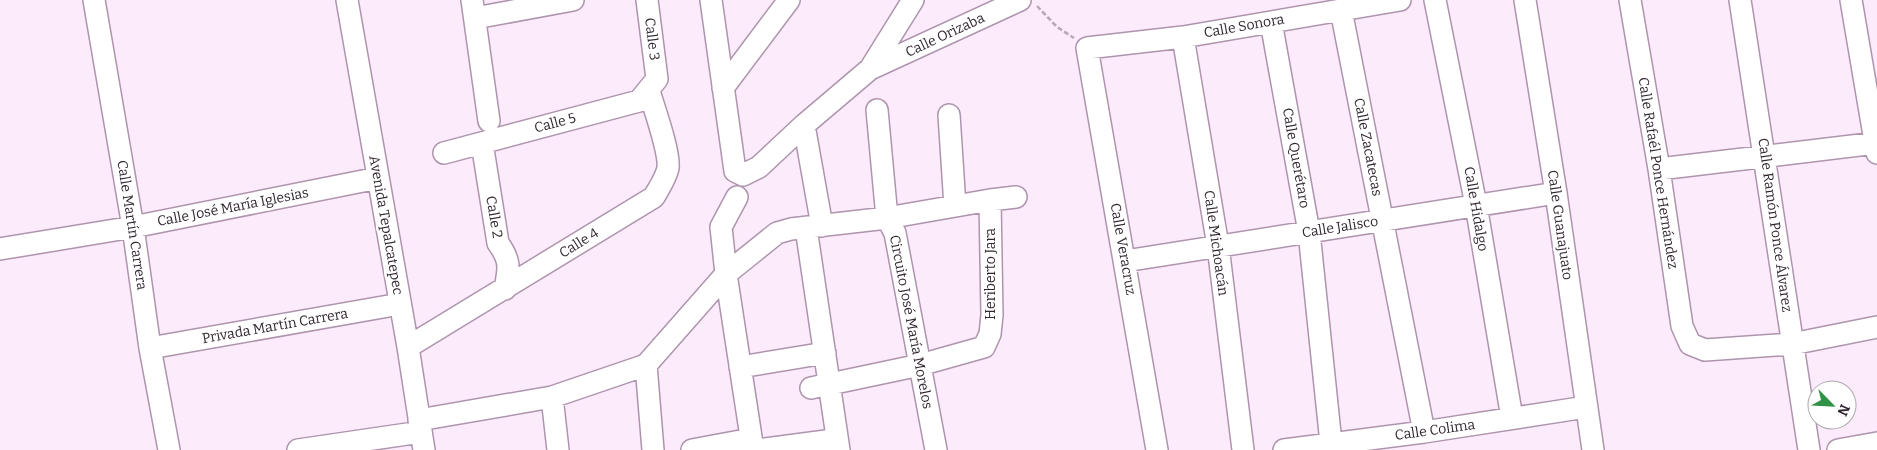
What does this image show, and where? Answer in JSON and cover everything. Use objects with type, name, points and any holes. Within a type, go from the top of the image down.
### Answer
[{"type":"street","name":"Calle Martín Carrera","points":[[94,0],[133,226],[150,348],[169,450]]},
{"type":"street","name":"Avenida Tepalcatepec","points":[[348,0],[408,347],[421,434]]},
{"type":"street","points":[[489,122],[474,9],[573,0]]},
{"type":"street","name":"Calle 3","points":[[647,0],[653,85]]},
{"type":"street","points":[[711,0],[735,171],[743,175],[759,167],[804,125],[870,69],[913,0]]},
{"type":"street","points":[[723,88],[789,0]]},
{"type":"street","name":"Calle Orizaba","points":[[870,69],[1020,0]]},
{"type":"street","name":"Calle Sonora","points":[[1087,48],[1183,37],[1400,0]]},
{"type":"street","name":"Calle Hidalgo","points":[[1435,0],[1476,205],[1512,418]]},
{"type":"street","name":"Calle Guanajuato","points":[[1525,0],[1556,193],[1593,450]]},
{"type":"street","name":"Calle Rafaél Ponce Hernández","points":[[1630,0],[1659,169],[1682,326],[1690,344],[1705,350],[1792,344]]},
{"type":"street","name":"Calle Ramón Ponce Álvarez","points":[[1740,0],[1809,450]]},
{"type":"street","points":[[1659,169],[1877,147],[1851,0]]},
{"type":"street","name":"Calle Zacatecas","points":[[1341,10],[1424,432]]},
{"type":"street","name":"Calle Querétaro","points":[[1271,22],[1309,232],[1331,443]]},
{"type":"street","name":"Calle Michoacán","points":[[1183,37],[1218,246],[1243,450]]},
{"type":"street","name":"Calle Veracruz","points":[[1087,48],[1157,450]]},
{"type":"street","name":"Calle 5","points":[[444,153],[639,101],[653,85]]},
{"type":"street","name":"Calle 4","points":[[408,347],[654,196],[662,183],[668,167],[653,85]]},
{"type":"street","points":[[877,110],[887,218],[1016,197]]},
{"type":"street","points":[[949,115],[955,206]]},
{"type":"street","points":[[804,125],[825,353],[820,386],[838,446]]},
{"type":"street","name":"Calle 2","points":[[482,143],[498,243],[506,254],[509,266],[505,289]]},
{"type":"street","name":"Calle José María Iglesias","points":[[0,248],[133,226],[378,178]]},
{"type":"street","name":"Calle Jalisco","points":[[1125,261],[1556,193]]},
{"type":"street","points":[[737,197],[721,227],[726,274],[753,446]]},
{"type":"street","name":"Heriberto Jara","points":[[920,365],[984,347],[990,334],[992,315],[990,200]]},
{"type":"street","name":"Circuito José María Morelos","points":[[298,450],[421,434],[552,397],[646,365],[726,274],[777,234],[791,229],[887,218],[895,233],[936,450]]},
{"type":"street","name":"Privada Martín Carrera","points":[[150,348],[400,304]]},
{"type":"street","points":[[1792,344],[1877,327]]},
{"type":"street","points":[[740,367],[825,353]]},
{"type":"street","points":[[646,365],[653,448]]},
{"type":"street","points":[[820,386],[920,365]]},
{"type":"street","points":[[552,397],[558,450]]},
{"type":"street","name":"Calle Colima","points":[[1284,450],[1424,432],[1586,407]]},
{"type":"street","points":[[692,450],[826,441],[838,446]]},
{"type":"street","points":[[1838,450],[1877,443]]},
{"type":"path","points":[[1032,0],[1057,27],[1087,48]]}]
